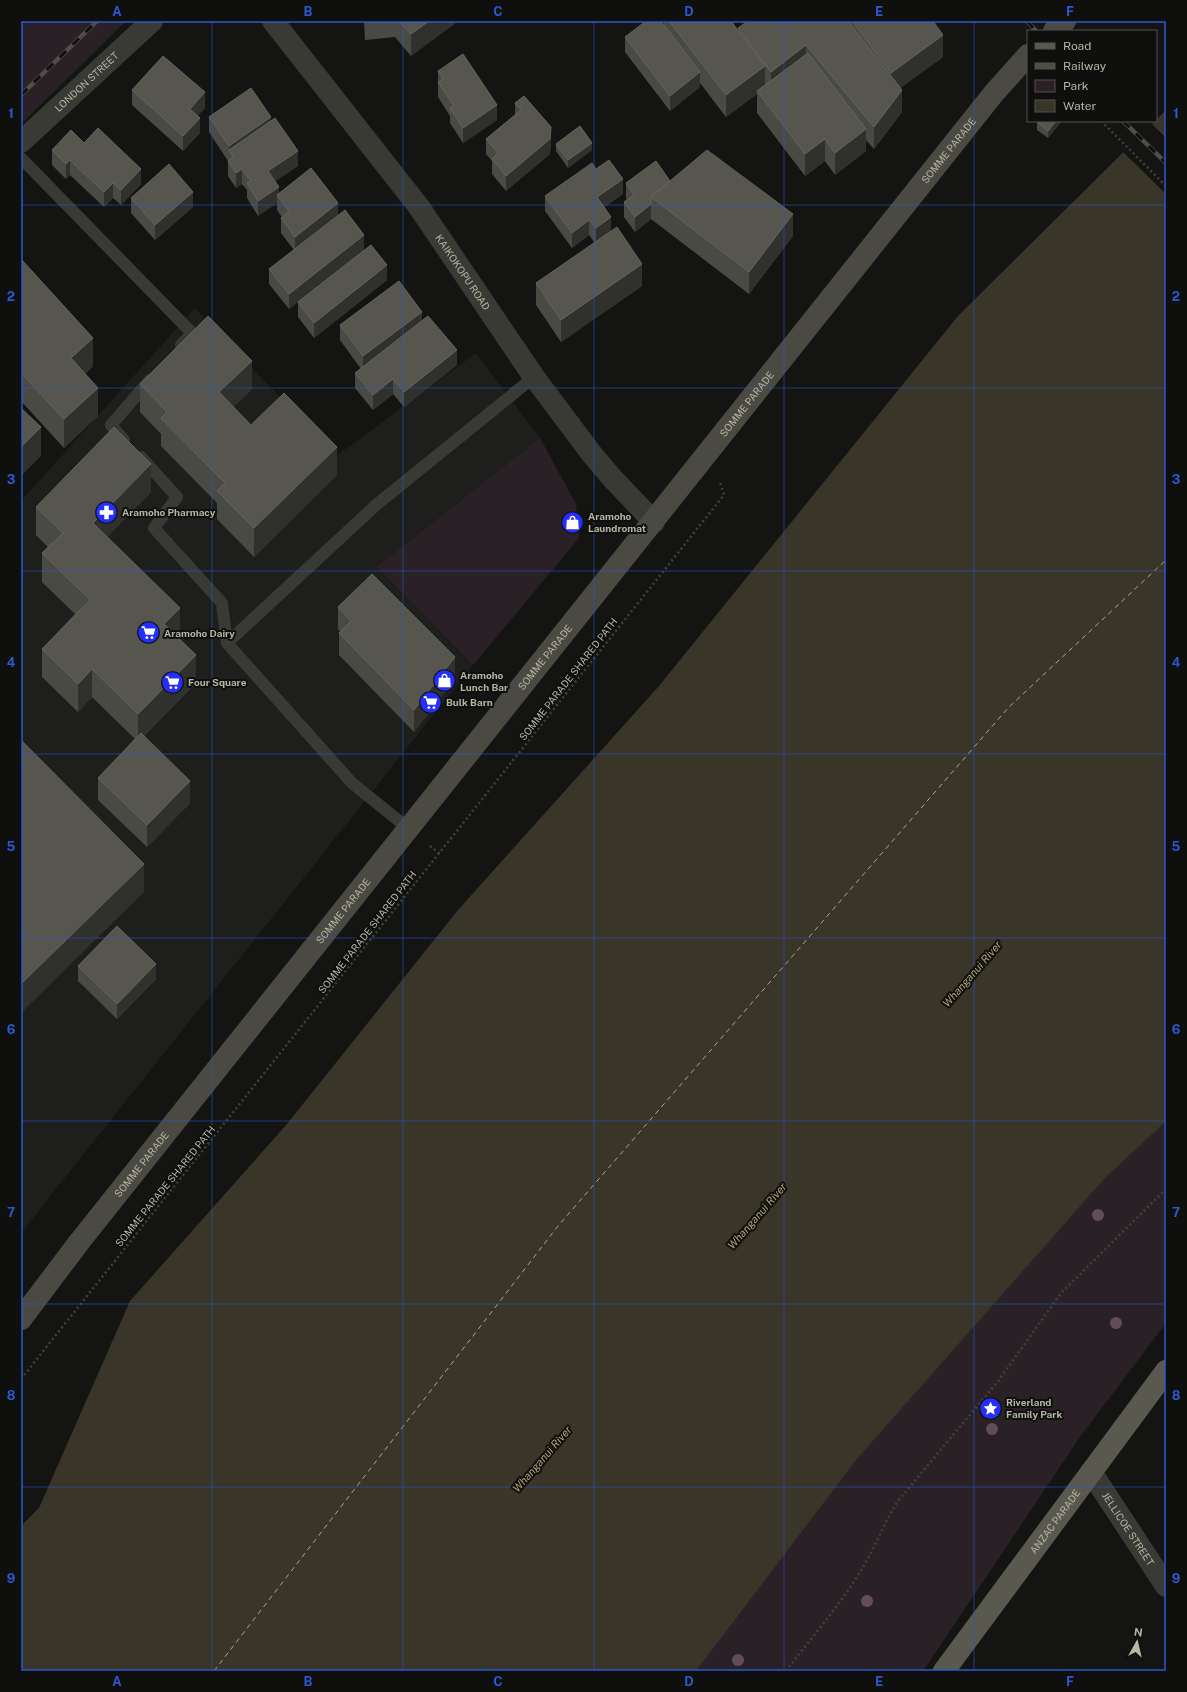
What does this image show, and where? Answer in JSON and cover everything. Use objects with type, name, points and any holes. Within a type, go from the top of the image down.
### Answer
[{"type":"main road","points":[[1055,30],[1066,21]]},
{"type":"main road","name":"SOMME PARADE","points":[[21,1320],[85,1235],[409,830],[994,93],[1027,56]]},
{"type":"main road","name":"ANZAC PARADE","points":[[944,1671],[1166,1371]]},
{"type":"street","name":"LONDON STREET","points":[[21,142],[152,21]]},
{"type":"street","name":"KAIKOKOPU ROAD","points":[[273,21],[419,207],[534,377],[612,478],[654,522]]},
{"type":"street","name":"JELLICOE STREET","points":[[1091,1472],[1166,1586]]},
{"type":"lane","points":[[21,158],[192,333],[171,356]]},
{"type":"lane","points":[[156,373],[111,425],[177,497],[154,528],[222,604],[227,643],[352,783],[409,830]]},
{"type":"lane","points":[[227,643],[376,505],[534,377]]},
{"type":"path","points":[[1102,122],[1166,186]]},
{"type":"path","name":"SOMME PARADE SHARED PATH","points":[[21,1379],[724,495]]},
{"type":"path","points":[[786,1671],[852,1585],[864,1566],[888,1516],[898,1501],[999,1380],[1050,1307],[1072,1281],[1166,1189]]},
{"type":"shaded area","points":[[195,308],[336,456],[476,353],[540,438],[376,567],[473,665],[21,1233],[21,501]]},
{"type":"green space","points":[[21,21],[126,21],[21,124]]},
{"type":"green space","points":[[540,438],[576,504],[579,538],[473,665],[376,567]]},
{"type":"green space","name":"Riverland Family Park","points":[[1166,1092],[1166,1323],[1080,1437],[923,1671],[696,1671],[901,1378]]},
{"type":"water","name":"Whanganui River","points":[[1166,110],[1166,1121],[1104,1179],[856,1460],[696,1671],[21,1671],[21,1526],[39,1508],[130,1301],[287,1124],[458,910],[659,686],[958,316],[1154,122],[1157,122],[1157,119]]},
{"type":"pier","points":[[1151,123],[1166,138],[1166,194],[1122,151]]},
{"type":"building","points":[[399,21],[429,21],[411,34]]},
{"type":"building","points":[[646,21],[661,21],[700,72],[670,96],[625,37]]},
{"type":"building","points":[[669,21],[731,21],[765,66],[726,95]]},
{"type":"building","points":[[748,21],[848,21],[902,90],[874,127],[806,45],[771,72],[738,28]]},
{"type":"building","points":[[852,21],[933,21],[943,35],[891,73]]},
{"type":"building","points":[[808,53],[866,129],[835,153],[825,139],[805,154],[757,91]]},
{"type":"building","points":[[463,54],[497,105],[463,128],[450,108],[454,106],[438,82],[443,79],[438,71]]},
{"type":"building","points":[[163,56],[205,92],[190,109],[200,118],[183,136],[132,90]]},
{"type":"building","points":[[251,88],[271,117],[229,146],[209,117]]},
{"type":"building","points":[[524,96],[551,127],[550,139],[506,176],[492,159],[498,153],[486,139],[521,110],[515,103]]},
{"type":"building","points":[[275,118],[298,151],[268,171],[279,187],[258,201],[247,183],[251,181],[242,169],[236,173],[228,161],[233,157],[229,150]]},
{"type":"building","points":[[1037,122],[1055,122],[1048,131]]},
{"type":"building","points":[[580,126],[592,143],[568,160],[556,144]]},
{"type":"building","points":[[98,128],[141,169],[121,190],[113,183],[104,192],[70,160],[66,164],[52,150],[71,130],[84,143]]},
{"type":"building","points":[[707,150],[793,214],[749,272],[651,197]]},
{"type":"building","points":[[609,160],[623,179],[597,197],[611,217],[596,228],[589,220],[572,233],[545,196],[592,163],[596,169]]},
{"type":"building","points":[[656,161],[670,181],[651,197],[651,204],[635,217],[624,202],[634,195],[626,183]]},
{"type":"building","points":[[169,164],[193,192],[155,225],[131,198]]},
{"type":"building","points":[[311,168],[338,203],[295,237],[281,218],[289,211],[277,195]]},
{"type":"building","points":[[345,210],[364,235],[289,294],[269,269]]},
{"type":"building","points":[[617,227],[642,264],[561,320],[536,283]]},
{"type":"building","points":[[371,245],[387,265],[314,323],[298,302]]},
{"type":"building","points":[[21,259],[93,338],[71,358],[98,388],[64,419],[21,373]]},
{"type":"building","points":[[399,281],[422,312],[363,356],[340,325]]},
{"type":"building","points":[[208,316],[252,361],[219,392],[251,425],[284,393],[337,447],[254,528],[217,491],[225,483],[161,418],[167,412],[140,384]]},
{"type":"building","points":[[428,316],[457,350],[404,392],[393,379],[373,395],[355,373]]},
{"type":"building","points":[[21,408],[41,427],[21,447]]},
{"type":"building","points":[[114,427],[151,464],[93,523],[180,608],[164,624],[196,655],[138,714],[92,669],[78,684],[42,649],[90,600],[42,553],[63,533],[36,507]]},
{"type":"building","points":[[372,574],[455,657],[414,710],[339,633],[351,621],[338,607]]},
{"type":"building","points":[[141,733],[190,781],[147,825],[98,778]]},
{"type":"building","points":[[21,740],[144,864],[21,984]]},
{"type":"building","points":[[117,926],[156,964],[117,1004],[78,966]]},
{"type":"ferry route","points":[[214,1671],[558,1226],[1008,708],[1166,560]]},
{"type":"railway","points":[[21,95],[97,21]]},
{"type":"railway","points":[[1027,21],[1035,30]]},
{"type":"railway","points":[[1124,122],[1166,163]]},
{"type":"place","name":"Aramoho Pharmacy","points":[[107,512]]},
{"type":"place","name":"Aramoho Laundromat","points":[[573,522]]},
{"type":"place","name":"Aramoho Dairy","points":[[149,633]]},
{"type":"place","name":"Aramoho Lunch Bar","points":[[445,681]]},
{"type":"place","name":"Four Square","points":[[172,682]]},
{"type":"place","name":"Bulk Barn","points":[[430,702]]},
{"type":"place","name":"Riverland Family Park","points":[[991,1408]]}]
